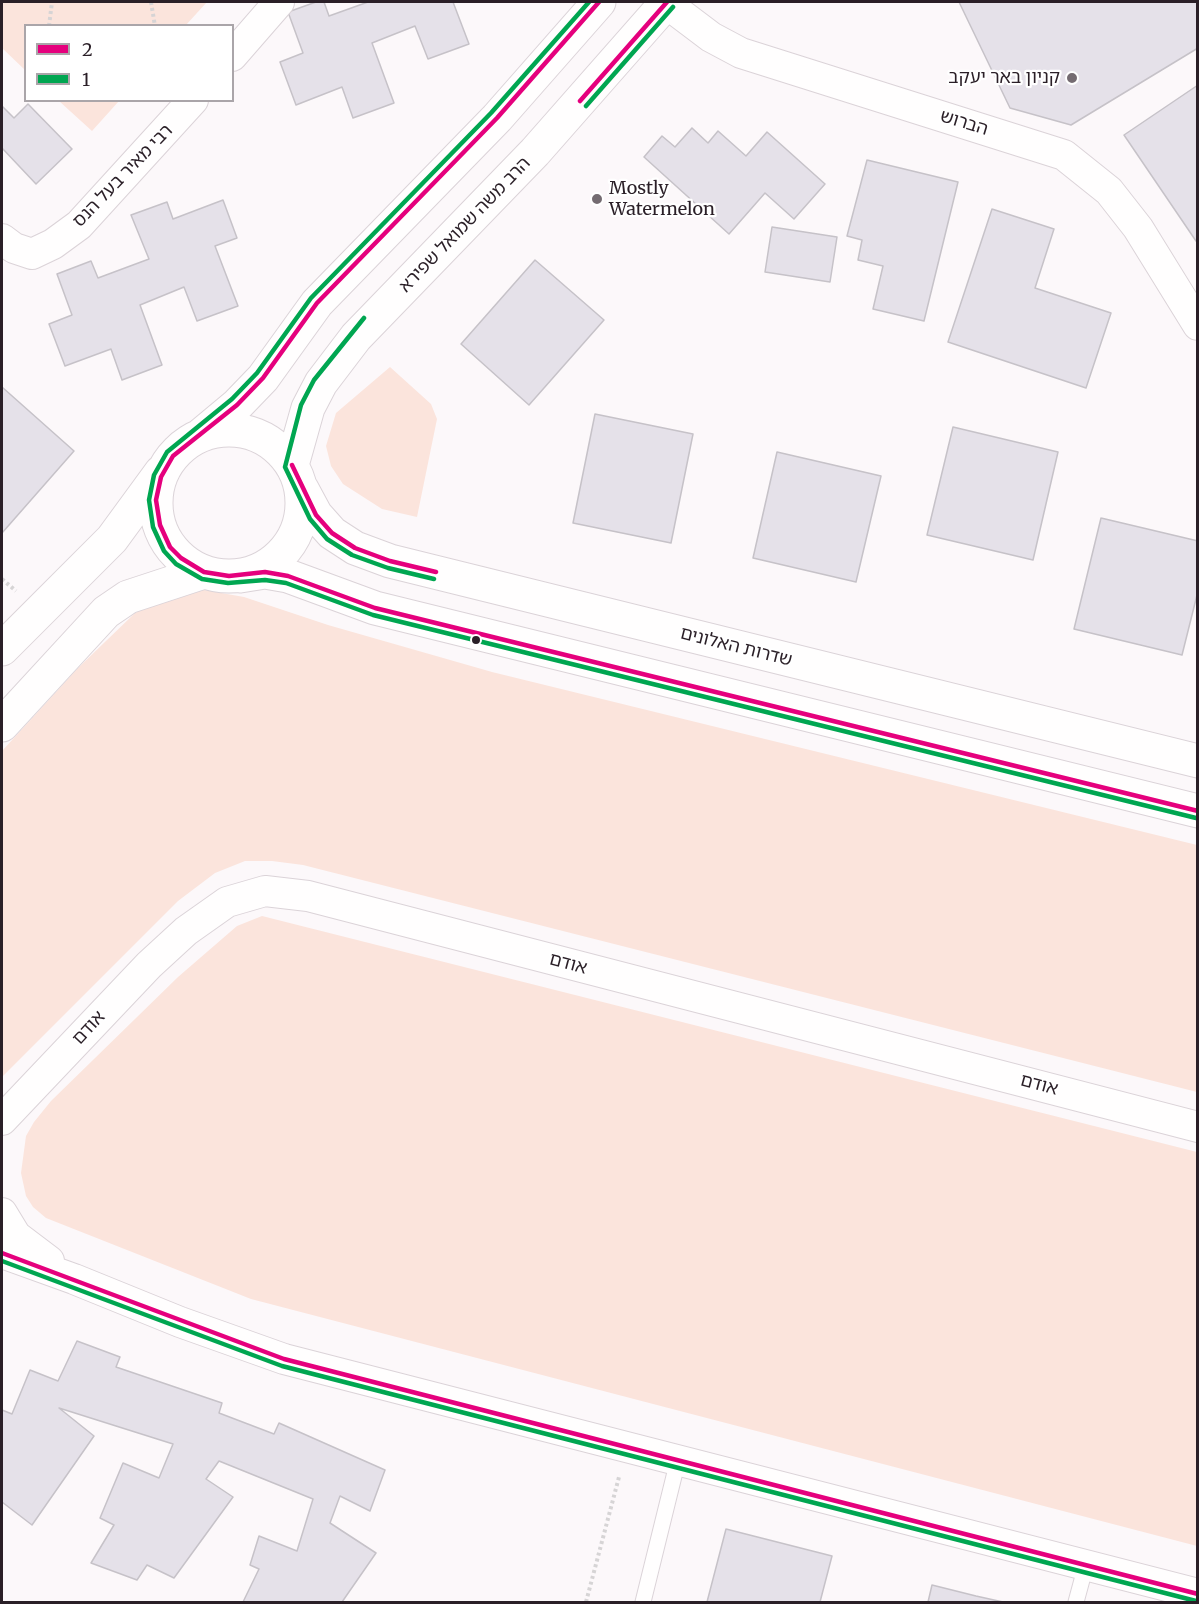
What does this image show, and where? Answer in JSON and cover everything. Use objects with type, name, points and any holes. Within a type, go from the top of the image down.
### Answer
[{"type":"main road","points":[[2,649],[112,539],[173,456],[237,405],[263,378],[317,303],[497,118],[599,2]]},
{"type":"main road","name":"הרב משה שמואל שפירא","points":[[297,477],[308,408],[321,383],[356,337],[535,152],[666,2]]},
{"type":"main road","points":[[201,435],[225,430],[249,432],[272,443],[297,477],[302,516],[292,542],[279,557],[264,567],[240,576]]},
{"type":"main road","points":[[173,456],[161,477],[157,491],[160,525],[165,539],[181,558],[204,572],[240,576],[265,572],[288,576],[375,608],[1197,811]]},
{"type":"main road","name":"שדרות האלונים","points":[[297,477],[316,515],[332,533],[356,548],[390,561],[1197,761]]},
{"type":"main road","points":[[2,725],[106,612],[128,597],[204,572]]},
{"type":"street","points":[[234,54],[279,2]]},
{"type":"street","name":"הברוש","points":[[666,2],[711,38],[741,53],[1064,155],[1109,191],[1138,228],[1197,325]]},
{"type":"street","name":"רבי מאיר בעל הנס","points":[[6,250],[32,254],[79,225],[191,102]]},
{"type":"street","name":"אודם","points":[[6,1120],[149,965],[186,931],[227,902],[265,891],[308,896],[1197,1126]]},
{"type":"street","points":[[2,1213],[16,1236],[74,1278]]},
{"type":"street","points":[[2,1253],[74,1278],[180,1322],[284,1359],[1197,1594]]},
{"type":"lane","points":[[644,1602],[678,1460]]},
{"type":"lane","points":[[1076,1602],[1086,1565]]},
{"type":"path","points":[[49,24],[52,2]]},
{"type":"path","points":[[152,2],[154,24]]},
{"type":"path","points":[[586,1602],[626,1447]]},
{"type":"shaded area","points":[[2,2],[207,2],[187,24],[24,24],[24,69],[2,48]]},
{"type":"shaded area","points":[[60,102],[118,102],[92,131]]},
{"type":"shaded area","points":[[390,367],[431,404],[437,419],[417,517],[382,509],[343,484],[331,466],[326,446],[336,413]]},
{"type":"shaded area","points":[[193,588],[244,597],[328,625],[492,672],[1197,845],[1197,1092],[303,865],[272,861],[245,861],[215,873],[178,901],[2,1077],[2,751],[78,668],[135,613],[171,593]]},
{"type":"shaded area","points":[[262,916],[1197,1152],[1197,1546],[251,1299],[46,1218],[33,1207],[26,1196],[21,1173],[26,1136],[34,1122],[51,1101],[178,977],[237,926]]},
{"type":"building","points":[[316,2],[324,2],[329,16],[368,2],[453,2],[469,44],[428,59],[415,26],[372,43],[394,103],[353,118],[342,87],[296,105],[280,62],[303,53],[288,12]]},
{"type":"building","name":"קניון באר יעקב","points":[[959,2],[1198,2],[1198,48],[1071,125],[1010,108]]},
{"type":"building","points":[[1198,85],[1198,240],[1196,241],[1124,135]]},
{"type":"building","points":[[28,104],[72,149],[36,184],[2,148],[2,106],[14,118]]},
{"type":"building","points":[[692,128],[708,143],[718,131],[746,156],[767,132],[825,184],[794,219],[765,193],[729,234],[644,157],[662,136],[675,147]]},
{"type":"building","points":[[867,160],[958,182],[924,321],[873,309],[883,266],[858,260],[862,240],[847,236]]},
{"type":"building","points":[[223,200],[237,238],[215,246],[238,306],[197,321],[184,287],[140,305],[162,365],[122,380],[111,349],[65,366],[49,324],[72,315],[57,274],[91,261],[98,278],[149,259],[131,215],[167,202],[173,219]]},
{"type":"building","points":[[992,209],[1054,229],[1035,288],[1111,313],[1086,388],[948,342]]},
{"type":"building","points":[[772,227],[837,237],[830,282],[765,272]]},
{"type":"building","points":[[535,260],[604,320],[529,405],[461,344]]},
{"type":"building","points":[[2,387],[74,451],[2,533]]},
{"type":"building","points":[[595,414],[693,434],[671,543],[573,523]]},
{"type":"building","points":[[953,427],[1058,452],[1033,560],[927,535]]},
{"type":"building","points":[[777,452],[881,476],[856,582],[753,558]]},
{"type":"building","points":[[1101,518],[1198,541],[1198,591],[1182,655],[1074,629]]},
{"type":"building","points":[[77,1341],[120,1357],[116,1367],[222,1403],[219,1413],[274,1434],[279,1423],[385,1470],[370,1511],[340,1496],[330,1523],[376,1553],[342,1602],[243,1602],[259,1569],[250,1565],[259,1536],[297,1551],[313,1499],[219,1461],[206,1479],[233,1497],[174,1578],[147,1565],[137,1580],[91,1563],[114,1525],[100,1518],[123,1463],[159,1478],[173,1444],[59,1408],[94,1436],[32,1525],[2,1502],[2,1410],[12,1414],[30,1370],[58,1381]]},
{"type":"building","points":[[726,1529],[832,1556],[820,1602],[707,1602]]},
{"type":"building","points":[[932,1585],[976,1596],[1003,1602],[928,1602]]},
{"type":"transit line","name":"1","points":[[589,2],[491,113],[311,298],[257,373],[232,399],[167,452],[154,475],[149,500],[153,527],[164,551],[176,564],[202,579],[228,583],[265,580],[286,583],[373,615],[1196,818]]},
{"type":"transit line","name":"2","points":[[599,2],[497,118],[317,303],[263,378],[237,405],[173,456],[161,477],[156,500],[160,525],[170,547],[181,558],[204,572],[229,576],[265,572],[288,576],[375,608],[1198,811]]},
{"type":"transit line","name":"2","points":[[580,101],[667,2]]},
{"type":"transit line","name":"1","points":[[586,106],[673,7]]},
{"type":"transit line","name":"1","points":[[364,318],[314,380],[301,405],[285,467],[310,519],[327,539],[352,555],[388,568],[434,579]]},
{"type":"transit line","name":"2","points":[[292,465],[316,515],[332,533],[355,548],[390,561],[436,572]]},
{"type":"transit line","name":"2","points":[[2,1253],[284,1359],[1198,1594]]},
{"type":"transit line","name":"1","points":[[2,1261],[282,1366],[1196,1601]]},
{"type":"place","name":"קניון באר יעקב","points":[[1072,78]]},
{"type":"place","name":"Mostly Watermelon","points":[[597,199]]}]
